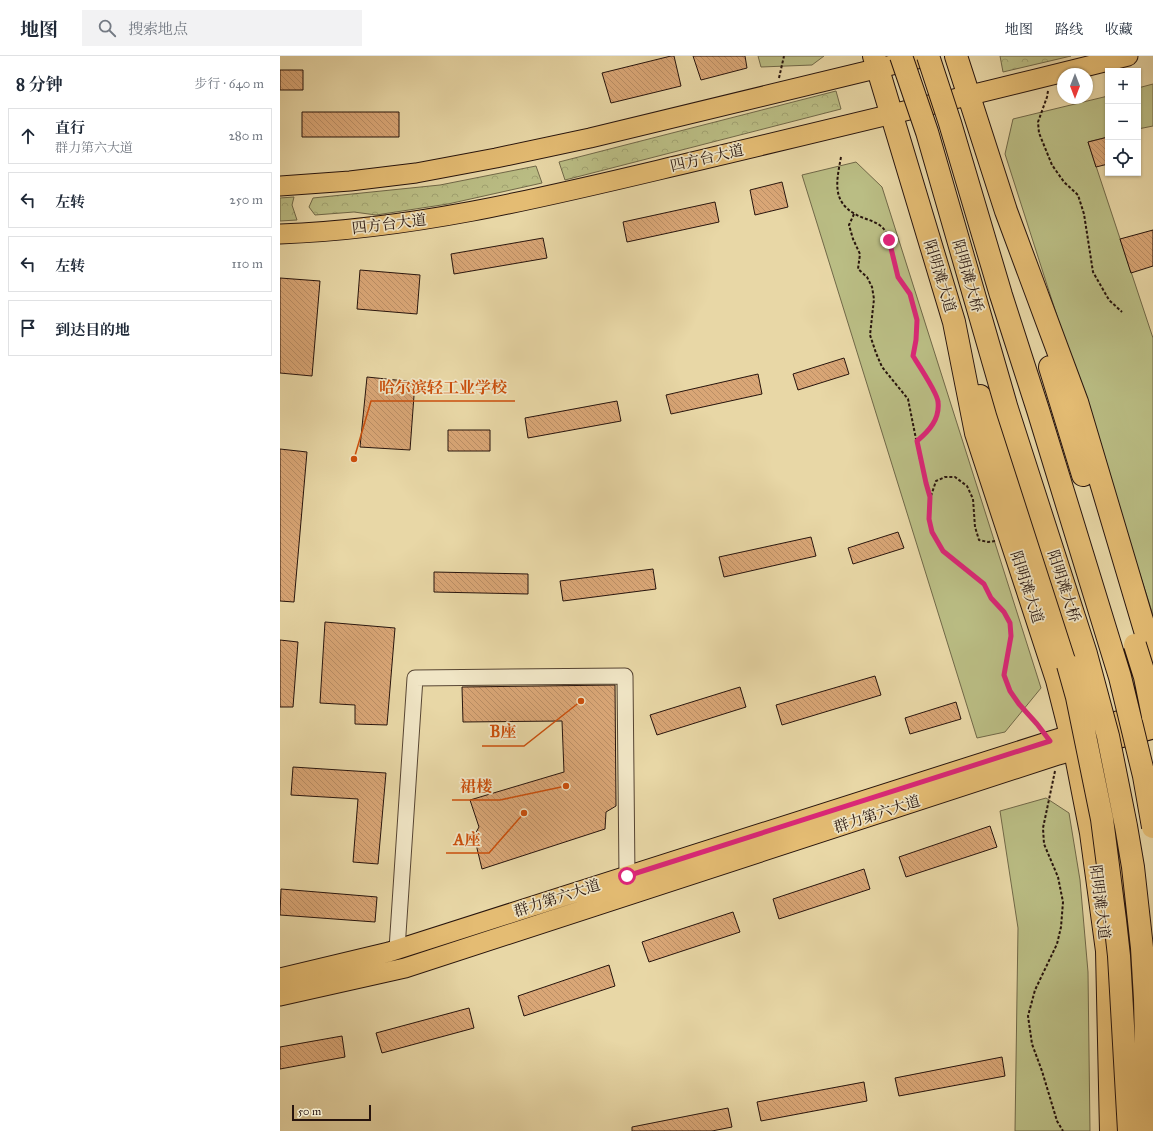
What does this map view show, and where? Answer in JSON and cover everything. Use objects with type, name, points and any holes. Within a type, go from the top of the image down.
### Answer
[{"type":"highway","name":"阳明滩大桥","points":[[902,56],[927,132],[1007,409],[1086,654],[1108,736],[1133,867],[1142,948],[1145,999],[1148,1131]]},
{"type":"highway","name":"阳明滩大桥","points":[[928,56],[950,123],[1000,295],[1038,410],[1120,677],[1144,776],[1153,827]]},
{"type":"highway","points":[[956,56],[1006,212],[1060,402],[1109,556],[1145,677],[1153,716]]},
{"type":"highway","name":"阳明滩大道","points":[[876,62],[954,322],[976,433],[1057,680],[1064,745],[1092,833],[1107,951],[1112,1131]]},
{"type":"highway","points":[[1006,212],[1077,402],[1153,657]]},
{"type":"highway","points":[[954,322],[992,429],[1077,697],[1102,819],[1119,956],[1128,1131]]},
{"type":"highway","points":[[1102,819],[1142,948]]},
{"type":"main road","points":[[280,186],[350,181],[401,175],[489,160],[590,138],[776,92],[876,62],[928,56]]},
{"type":"main road","name":"四方台大道","points":[[280,234],[353,229],[408,223],[521,202],[891,115],[1128,56]]},
{"type":"main road","name":"群力第六大道","points":[[280,996],[405,968],[1064,745],[1153,710]]},
{"type":"main road","name":"群力第六大道","points":[[280,978],[397,949],[627,876],[1064,745],[1153,729]]},
{"type":"lane","points":[[397,949],[415,678],[625,676],[627,876]]},
{"type":"path","points":[[776,92],[784,56]]},
{"type":"path","points":[[1049,76],[1047,97],[1038,122],[1039,133],[1052,165],[1064,182],[1078,195],[1084,214],[1093,272],[1109,300],[1122,312]]},
{"type":"path","points":[[841,157],[837,178],[837,192],[842,203],[854,214],[872,221],[882,228],[889,240],[898,277],[910,294],[917,320],[916,340],[913,356],[938,401],[936,417],[930,430],[917,441]]},
{"type":"path","points":[[854,214],[848,225],[860,254],[858,269],[867,277],[872,287],[874,299],[870,335],[882,367],[908,399],[930,497]]},
{"type":"path","points":[[1011,539],[988,542],[979,540],[975,527],[972,499],[966,486],[955,477],[945,477],[936,481],[930,497],[929,519],[932,532],[943,551],[984,584],[991,598],[1004,612],[1010,623],[1011,636],[1004,675],[1010,691],[1019,704],[1037,724],[1064,745],[1043,828],[1044,844],[1058,877],[1063,902],[1061,927],[1057,944],[1035,990],[1028,1016],[1032,1044],[1057,1121],[1063,1131]]},
{"type":"green space","points":[[758,56],[824,56],[812,65],[761,67]]},
{"type":"green space","points":[[1000,56],[1071,56],[1003,72]]},
{"type":"green space","points":[[1153,84],[1153,126],[1141,128],[1141,104],[1141,87]]},
{"type":"green space","points":[[836,91],[841,109],[565,180],[559,162]]},
{"type":"green space","points":[[1105,97],[1105,138],[1088,142],[1153,338],[1153,615],[1005,154],[1013,119],[1075,104],[1093,104],[1093,100]]},
{"type":"green space","points":[[856,162],[882,187],[1041,688],[1005,732],[977,738],[802,175]]},
{"type":"green space","points":[[536,166],[542,183],[448,204],[376,215],[354,212],[315,215],[309,207],[313,198],[440,185]]},
{"type":"green space","points":[[294,197],[292,205],[297,220],[280,221],[280,198]]},
{"type":"green space","points":[[1046,798],[1069,813],[1080,880],[1088,972],[1090,1131],[1015,1131],[1018,928],[1000,811]]},
{"type":"building","points":[[674,56],[681,86],[611,103],[602,73]]},
{"type":"building","points":[[693,56],[745,56],[747,68],[701,80]]},
{"type":"building","points":[[280,70],[303,70],[303,90],[280,90]]},
{"type":"building","points":[[302,112],[399,112],[399,137],[302,137]]},
{"type":"building","points":[[1105,138],[1105,165],[1096,167],[1088,142]]},
{"type":"building","points":[[782,182],[788,207],[755,215],[750,190]]},
{"type":"building","points":[[715,202],[719,222],[627,242],[623,222]]},
{"type":"building","points":[[1153,230],[1153,266],[1131,273],[1120,239]]},
{"type":"building","points":[[543,238],[547,258],[454,274],[451,254]]},
{"type":"building","points":[[360,270],[420,275],[417,314],[357,309]]},
{"type":"building","points":[[280,278],[320,281],[312,376],[280,373]]},
{"type":"building","points":[[844,358],[849,374],[798,390],[793,374]]},
{"type":"building","points":[[758,374],[762,394],[671,414],[666,395]]},
{"type":"building","points":[[367,377],[415,382],[410,450],[360,447]]},
{"type":"building","points":[[617,401],[621,421],[528,438],[525,418]]},
{"type":"building","points":[[448,430],[490,430],[490,451],[448,451]]},
{"type":"building","points":[[280,449],[307,452],[294,602],[280,601]]},
{"type":"building","points":[[898,532],[904,548],[853,564],[848,548]]},
{"type":"building","points":[[811,537],[816,556],[724,577],[719,557]]},
{"type":"building","points":[[653,569],[656,589],[563,601],[560,581]]},
{"type":"building","points":[[434,572],[528,574],[528,594],[434,592]]},
{"type":"building","points":[[325,622],[395,628],[387,725],[355,724],[355,705],[320,703]]},
{"type":"building","points":[[280,640],[298,642],[293,707],[280,707]]},
{"type":"building","points":[[875,676],[881,695],[782,725],[776,705]]},
{"type":"building","points":[[615,685],[616,806],[606,812],[605,829],[482,869],[474,836],[479,827],[470,800],[564,772],[562,721],[463,722],[462,687]]},
{"type":"building","points":[[740,687],[746,707],[657,735],[650,715]]},
{"type":"building","points":[[956,702],[961,719],[910,734],[905,718]]},
{"type":"building","points":[[293,767],[386,773],[378,864],[353,862],[358,799],[291,795]]},
{"type":"building","points":[[990,826],[997,847],[906,877],[899,857]]},
{"type":"building","points":[[864,869],[870,889],[779,919],[773,899]]},
{"type":"building","points":[[281,889],[377,897],[375,922],[280,915]]},
{"type":"building","points":[[733,912],[740,932],[649,962],[642,942]]},
{"type":"building","points":[[609,965],[615,986],[524,1016],[518,996]]},
{"type":"building","points":[[469,1008],[474,1028],[382,1053],[376,1033]]},
{"type":"building","points":[[342,1036],[345,1057],[280,1069],[280,1047]]},
{"type":"building","points":[[1002,1057],[1005,1076],[899,1096],[895,1078]]},
{"type":"building","points":[[864,1082],[867,1101],[761,1121],[757,1102]]},
{"type":"building","points":[[728,1108],[732,1127],[712,1131],[632,1131],[632,1127]]},
{"type":"place","name":"哈尔滨轻工业学校","points":[[354,459]]},
{"type":"place","name":"B座","points":[[581,701]]},
{"type":"place","name":"裙楼","points":[[566,786]]},
{"type":"place","name":"A座","points":[[524,813]]},
{"type":"route","points":[[627,876],[1050,741],[1019,704],[1010,691],[1004,675],[1011,636],[1010,623],[1004,612],[991,598],[984,584],[943,551],[932,532],[929,519],[930,497],[917,441],[930,430],[936,417],[938,401],[913,356],[916,340],[917,320],[910,294],[898,277],[889,240]]}]
